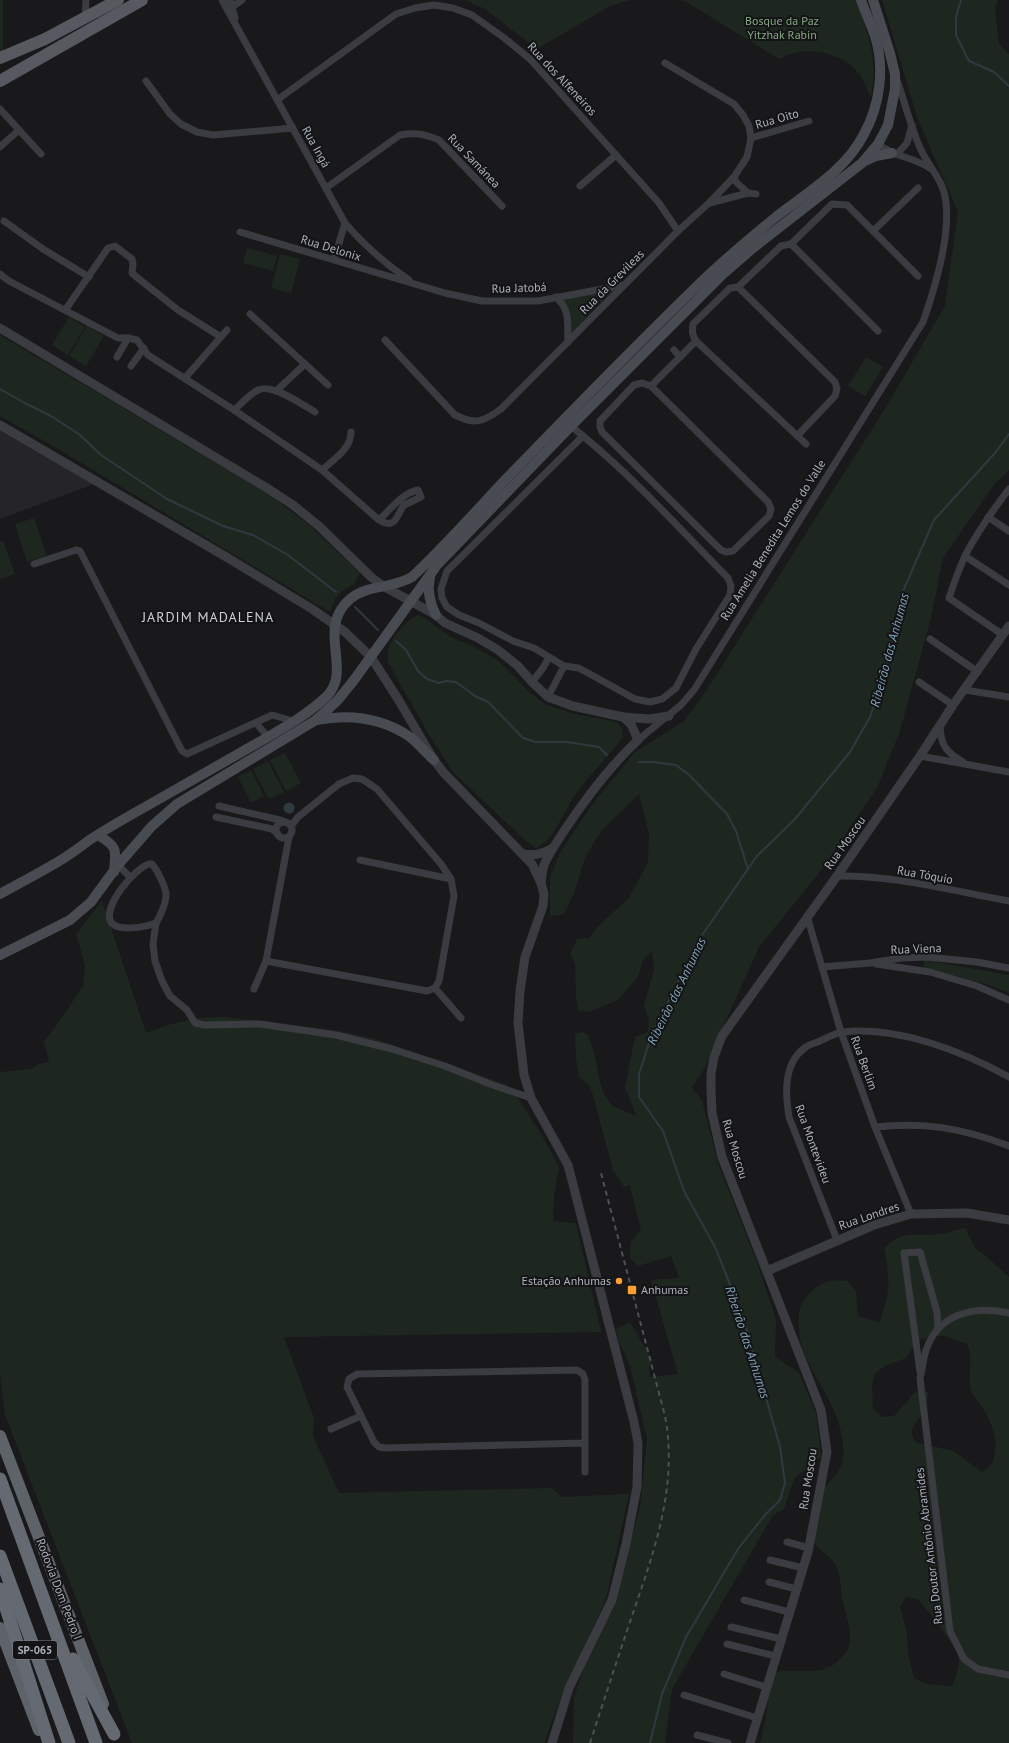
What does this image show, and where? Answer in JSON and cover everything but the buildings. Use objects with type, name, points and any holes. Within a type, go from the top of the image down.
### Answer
[{"type":"highway","name":"Rodovia Dom Pedro I","points":[[0,1436],[116,1739]]},
{"type":"highway","name":"Rodovia Dom Pedro I","points":[[0,1479],[96,1743]]},
{"type":"highway","name":"SP-065","points":[[0,1556],[69,1743]]},
{"type":"highway","points":[[0,1589],[49,1743]]},
{"type":"highway","points":[[39,1589],[79,1672],[116,1739]]},
{"type":"highway","name":"SP-065","points":[[0,1628],[45,1743]]},
{"type":"main road","points":[[0,58],[45,39],[85,19],[118,0]]},
{"type":"main road","points":[[0,81],[142,0]]},
{"type":"main road","points":[[861,0],[875,36],[879,56],[880,75],[878,96],[870,123],[869,132],[871,137],[878,144]]},
{"type":"main road","points":[[862,163],[878,144],[888,125],[895,89],[895,74],[890,53],[873,0]]},
{"type":"main road","points":[[0,894],[61,860],[98,835],[268,737],[327,696],[333,687],[337,665],[333,640],[335,624],[342,608],[349,600],[360,592],[402,583],[412,577],[541,443],[695,288],[753,236],[833,173],[849,156],[870,123]]},
{"type":"main road","points":[[0,955],[70,920],[91,902],[116,868],[152,826],[177,804],[316,720],[337,701],[372,657],[437,565],[571,426],[722,276],[753,248],[862,163],[876,156],[895,153]]},
{"type":"main road","points":[[430,574],[428,594],[430,604],[436,615]]},
{"type":"main road","points":[[316,720],[346,716],[360,717],[386,724],[410,737],[434,760]]},
{"type":"main road","points":[[98,835],[114,846],[116,851],[116,868]]},
{"type":"street","points":[[85,19],[86,0]]},
{"type":"street","points":[[222,0],[230,6],[242,0]]},
{"type":"street","name":"Rua dos Alfeneiros","points":[[277,100],[396,14],[415,8],[434,5],[453,8],[472,15],[530,58],[659,203],[678,231]]},
{"type":"street","name":"Rua Ingá","points":[[230,6],[238,30],[345,222],[363,244],[387,265],[416,285]]},
{"type":"street","name":"Rua da Grevileas","points":[[384,340],[455,415],[466,420],[478,421],[489,418],[501,409],[678,231],[710,203],[734,177],[747,157],[751,138],[749,126],[743,115],[734,104],[665,63]]},
{"type":"street","name":"Rua Amelia Benedita Lemos do Valle","points":[[542,883],[544,866],[553,848],[596,786],[620,757],[638,740],[669,716],[694,690],[923,322],[931,300],[938,272],[946,220],[946,201],[942,187],[935,172],[920,148],[895,74]]},
{"type":"street","points":[[146,81],[175,119],[181,124],[197,132],[213,135],[293,128]]},
{"type":"street","points":[[0,109],[41,154]]},
{"type":"street","name":"Rua Oito","points":[[751,138],[809,121]]},
{"type":"street","points":[[895,153],[906,143],[912,124]]},
{"type":"street","points":[[0,148],[19,130]]},
{"type":"street","name":"Rua Samánea","points":[[326,188],[400,135],[414,133],[427,135],[439,140],[502,206]]},
{"type":"street","points":[[878,144],[895,153],[913,159],[935,172]]},
{"type":"street","points":[[580,186],[616,155]]},
{"type":"street","points":[[734,177],[736,182],[748,193]]},
{"type":"street","points":[[873,231],[918,188]]},
{"type":"street","points":[[710,203],[748,193],[756,194]]},
{"type":"street","points":[[806,444],[696,341],[693,336],[693,324],[730,288],[738,287],[781,246],[791,244],[832,204],[847,205],[918,276]]},
{"type":"street","points":[[4,222],[43,249],[89,276]]},
{"type":"street","points":[[334,260],[345,222]]},
{"type":"street","name":"Rua Delonix","points":[[240,232],[416,285]]},
{"type":"street","points":[[791,244],[878,332]]},
{"type":"street","points":[[66,309],[108,248],[115,246],[132,259],[132,270],[134,275],[178,310],[216,332],[221,337]]},
{"type":"street","points":[[0,274],[9,281],[66,309],[118,338],[137,340],[148,355],[234,410],[322,470],[378,520],[391,524],[396,521],[404,505],[416,501],[421,497],[418,490],[412,491],[404,496],[378,520]]},
{"type":"street","name":"Rua Jatobá","points":[[416,285],[482,301],[538,301],[624,285]]},
{"type":"street","points":[[738,287],[835,382],[837,389],[835,396],[797,436]]},
{"type":"street","points":[[556,297],[564,305],[567,316],[568,342]]},
{"type":"street","points":[[250,314],[328,385]]},
{"type":"street","points":[[0,328],[274,492],[320,527],[371,577],[383,586],[436,615],[451,627],[478,638],[498,650],[518,666],[548,697],[573,706],[623,717],[649,719],[669,716]]},
{"type":"street","points":[[185,378],[227,330]]},
{"type":"street","points":[[117,357],[128,338]]},
{"type":"street","points":[[651,386],[696,341]]},
{"type":"street","points":[[131,366],[144,348]]},
{"type":"street","points":[[674,350],[680,357]]},
{"type":"street","points":[[276,391],[305,364]]},
{"type":"street","points":[[642,383],[651,386],[768,502],[771,509],[769,516],[733,551],[726,552],[720,550],[602,432],[600,421],[634,385],[642,383]]},
{"type":"street","points":[[234,410],[258,390],[266,388],[276,391],[315,412]]},
{"type":"street","points":[[0,425],[228,558],[335,624],[372,657],[434,760],[471,802],[532,864],[542,883],[544,894],[543,906],[525,957],[520,990],[518,1023],[524,1075],[531,1098],[568,1165],[634,1422],[638,1443],[637,1487],[626,1544],[612,1600],[569,1688],[552,1743]]},
{"type":"street","points":[[571,426],[583,436],[616,466],[664,513],[728,578],[731,586],[730,595],[696,649],[676,688],[662,699],[650,702],[635,699],[579,668],[564,666],[534,648],[513,642],[480,622],[459,615],[447,607],[442,598],[441,589],[447,571],[583,436]]},
{"type":"street","points":[[322,470],[348,446],[351,440],[351,432]]},
{"type":"street","points":[[1003,635],[949,598],[965,556],[988,517],[1009,489]]},
{"type":"street","points":[[988,517],[1009,531]]},
{"type":"street","points":[[34,564],[76,550],[80,551],[182,750],[187,754],[272,715],[293,721]]},
{"type":"street","points":[[965,556],[1009,585]]},
{"type":"street","name":"Rua Moscou","points":[[750,1743],[775,1656],[809,1548],[827,1452],[820,1410],[722,1157],[712,1113],[711,1074],[714,1057],[722,1036],[837,876],[920,756],[953,705],[978,672],[1009,626]]},
{"type":"street","points":[[930,639],[978,672]]},
{"type":"street","points":[[532,682],[543,668],[549,657]]},
{"type":"street","points":[[548,697],[564,666]]},
{"type":"street","points":[[919,682],[953,705]]},
{"type":"street","points":[[965,690],[1009,697]]},
{"type":"street","points":[[623,717],[631,724],[638,740]]},
{"type":"street","points":[[256,723],[268,737]]},
{"type":"street","points":[[940,726],[940,738],[943,746],[953,756],[968,765]]},
{"type":"street","points":[[920,756],[1009,772]]},
{"type":"street","points":[[266,961],[427,991],[435,988],[439,981],[454,896],[451,879],[441,864],[377,789],[362,779],[353,778],[339,784],[289,825]]},
{"type":"street","points":[[218,806],[280,820],[289,825],[292,832],[288,837],[266,961],[254,989]]},
{"type":"street","points":[[216,817],[272,829],[282,837],[288,837]]},
{"type":"street","points":[[278,834],[278,826],[282,823],[289,825]]},
{"type":"street","points":[[523,854],[542,854],[553,848]]},
{"type":"street","points":[[360,860],[451,879]]},
{"type":"street","points":[[156,923],[141,927],[121,927],[113,924],[110,920],[115,902],[130,877],[148,864],[152,864],[155,868],[166,892],[160,917],[156,923],[153,944],[155,961],[162,981],[170,996],[187,1010],[195,1023],[204,1025],[260,1024],[336,1035],[399,1051],[445,1066],[531,1098]]},
{"type":"street","points":[[116,868],[130,877]]},
{"type":"street","name":"Rua Tóquio","points":[[837,876],[862,876],[885,879],[1009,901]]},
{"type":"street","name":"Rua Berlim","points":[[807,916],[841,1032],[875,1127],[911,1214]]},
{"type":"street","points":[[901,958],[901,968]]},
{"type":"street","name":"Rua Viena","points":[[822,967],[870,963],[901,958],[918,958],[977,962],[1009,968]]},
{"type":"street","points":[[917,970],[918,958]]},
{"type":"street","points":[[870,963],[930,972],[977,986],[1009,1000]]},
{"type":"street","points":[[435,988],[461,1018]]},
{"type":"street","points":[[841,1032],[866,1032],[896,1035],[937,1045],[987,1065],[1009,1077]]},
{"type":"street","name":"Rua Montevideu","points":[[837,1240],[789,1117],[786,1101],[786,1086],[793,1062],[806,1047],[841,1032]]},
{"type":"street","points":[[875,1127],[904,1124],[941,1127],[977,1134],[1009,1146]]},
{"type":"street","name":"Rua Londres","points":[[767,1271],[874,1225],[911,1214],[967,1213],[1009,1220]]},
{"type":"street","name":"Rua Doutor Antônio Abramides","points":[[920,1378],[927,1346],[938,1327],[937,1312],[920,1252],[904,1253],[950,1631],[964,1659],[978,1669],[1009,1675]]},
{"type":"street","points":[[938,1327],[950,1319],[974,1311],[997,1310],[1009,1313]]},
{"type":"street","points":[[585,1444],[379,1447],[374,1442],[348,1387],[349,1379],[357,1374],[577,1370],[583,1374],[585,1380],[585,1444],[585,1472]]},
{"type":"street","points":[[331,1429],[361,1416]]},
{"type":"street","points":[[787,1542],[809,1548]]},
{"type":"street","points":[[770,1560],[803,1568]]},
{"type":"street","points":[[769,1582],[796,1589]]},
{"type":"street","points":[[744,1600],[789,1612]]},
{"type":"street","points":[[731,1627],[781,1639]]},
{"type":"street","points":[[727,1644],[775,1656]]},
{"type":"street","points":[[724,1674],[766,1687]]},
{"type":"street","points":[[684,1695],[757,1718]]},
{"type":"street","points":[[697,1736],[728,1743]]},
{"type":"shaded area","points":[[0,430],[94,484],[0,519]]},
{"type":"shaded area","points":[[289,802],[293,804],[295,808],[293,812],[289,814],[285,812],[283,808],[285,804]]},
{"type":"green space","points":[[0,0],[3,0],[3,53],[0,53]]},
{"type":"green space","points":[[465,0],[630,0],[610,6],[537,49],[485,9]]},
{"type":"green space","name":"Bosque da Paz Yitzhak Rabin","points":[[680,0],[856,0],[865,25],[873,59],[873,83],[871,97],[864,81],[847,62],[825,53],[809,51],[792,53],[779,59],[688,3]]},
{"type":"green space","points":[[882,0],[998,0],[995,10],[999,44],[1009,54],[1009,470],[995,483],[943,558],[931,618],[900,731],[877,788],[819,873],[759,947],[703,1071],[692,1087],[702,1101],[719,1166],[756,1260],[776,1319],[775,1357],[799,1373],[816,1413],[821,1457],[794,1479],[784,1509],[773,1515],[672,1689],[665,1743],[573,1743],[574,1698],[584,1667],[615,1603],[640,1507],[647,1439],[630,1366],[618,1340],[616,1329],[630,1322],[653,1361],[649,1368],[650,1377],[678,1374],[651,1280],[679,1278],[671,1256],[638,1266],[630,1258],[631,1242],[641,1230],[630,1185],[624,1187],[613,1170],[593,1095],[589,1085],[579,1077],[576,1059],[575,1034],[582,1032],[588,1035],[594,1052],[604,1095],[613,1106],[636,1116],[625,1087],[635,1037],[648,1032],[649,1020],[644,1006],[654,969],[652,950],[643,961],[638,977],[618,1000],[589,1012],[578,1010],[576,998],[575,963],[570,954],[577,939],[589,938],[597,927],[629,898],[648,862],[649,834],[639,794],[601,831],[585,858],[574,893],[564,914],[550,916],[550,876],[561,851],[591,806],[634,753],[684,721],[706,691],[886,407],[945,306],[958,212],[917,117]]},
{"type":"green space","points":[[247,248],[277,256],[273,271],[243,263]]},
{"type":"green space","points":[[280,254],[300,259],[291,293],[271,288]]},
{"type":"green space","points":[[617,289],[570,336],[570,321],[567,307],[562,299]]},
{"type":"green space","points":[[69,317],[85,327],[68,355],[52,345]]},
{"type":"green space","points":[[87,326],[104,336],[86,366],[69,356]]},
{"type":"green space","points":[[0,335],[270,495],[310,526],[360,573],[354,584],[343,590],[335,599],[330,612],[53,446],[0,416]]},
{"type":"green space","points":[[866,357],[883,367],[865,396],[848,386]]},
{"type":"green space","points":[[34,518],[47,556],[27,562],[15,524]]},
{"type":"green space","points":[[3,541],[15,574],[0,579],[0,542]]},
{"type":"green space","points":[[418,615],[425,618],[449,636],[496,659],[529,692],[545,704],[574,714],[617,722],[622,728],[623,737],[581,787],[552,835],[542,845],[536,848],[526,841],[453,772],[428,733],[388,662],[388,650],[393,639],[400,629],[413,617]]},
{"type":"green space","points":[[285,753],[301,783],[286,791],[270,760]]},
{"type":"green space","points":[[268,761],[284,792],[269,799],[253,769]]},
{"type":"green space","points":[[251,770],[264,796],[251,803],[238,777]]},
{"type":"green space","points":[[102,901],[146,1033],[168,1025],[196,1018],[225,1017],[340,1031],[376,1039],[507,1085],[518,1098],[543,1137],[559,1168],[554,1195],[553,1221],[576,1223],[601,1332],[284,1337],[314,1418],[313,1436],[339,1493],[551,1488],[562,1497],[629,1494],[606,1599],[561,1697],[544,1743],[132,1743],[5,1415],[0,1374],[0,1072],[31,1069],[39,1064],[49,1062],[44,1041],[54,1029],[83,986],[85,965],[76,934]]},
{"type":"green space","points":[[925,960],[1009,975],[1009,993],[989,985],[923,967]]},
{"type":"green space","points":[[965,1228],[976,1249],[1009,1277],[1009,1743],[760,1743],[766,1717],[770,1677],[783,1671],[811,1671],[830,1667],[846,1652],[850,1640],[849,1626],[842,1599],[838,1570],[833,1561],[814,1543],[811,1534],[819,1496],[837,1474],[842,1464],[843,1443],[840,1428],[832,1407],[801,1345],[799,1334],[799,1313],[801,1305],[808,1295],[820,1285],[838,1280],[848,1281],[856,1292],[858,1316],[879,1322],[886,1303],[888,1285],[884,1248],[898,1238],[905,1236],[941,1234]],"holes":[[[933,1336],[945,1336],[967,1344],[970,1356],[971,1390],[987,1415],[994,1433],[995,1451],[993,1459],[989,1467],[982,1472],[953,1451],[915,1442],[911,1432],[924,1410],[928,1399],[928,1392],[916,1391],[894,1416],[883,1417],[873,1409],[872,1385],[875,1373],[885,1366],[906,1358],[912,1348],[920,1340]],[[906,1597],[917,1599],[921,1603],[955,1648],[959,1660],[958,1669],[952,1686],[926,1684],[914,1678],[908,1655],[907,1633],[900,1607]]]},
{"type":"waterway","name":"Ribeirão das Anhumas","points":[[961,0],[956,17],[956,35],[969,61],[994,72],[1009,86]]},
{"type":"waterway","points":[[0,389],[51,416],[80,435],[101,455],[167,499],[223,526],[253,535],[288,555],[336,592]]},
{"type":"waterway","name":"Ribeirão das Anhumas","points":[[650,1743],[662,1694],[686,1637],[738,1549],[764,1516],[780,1500],[785,1483],[780,1447],[744,1320],[716,1249],[684,1191],[663,1131],[639,1097],[639,1074],[651,1037],[698,941],[757,856],[795,819],[850,752],[870,717],[885,673],[900,598],[934,520],[995,453],[1009,434]]},
{"type":"waterway","points":[[355,607],[378,630]]},
{"type":"waterway","points":[[396,641],[406,650],[418,671],[427,679],[439,683],[446,681],[456,682],[475,696],[488,702],[523,738],[536,742],[567,742],[599,747],[607,755]]},
{"type":"waterway","points":[[639,762],[676,765],[689,775],[727,814],[736,831],[748,869]]},
{"type":"railway","points":[[590,1743],[656,1541],[662,1516],[669,1467],[665,1416],[601,1173]]},
{"type":"place","name":"Estação Anhumas","points":[[619,1281]]},
{"type":"place","name":"Anhumas","points":[[632,1290]]},
{"type":"district","name":"JARDIM MADALENA","points":[[208,617]]}]
